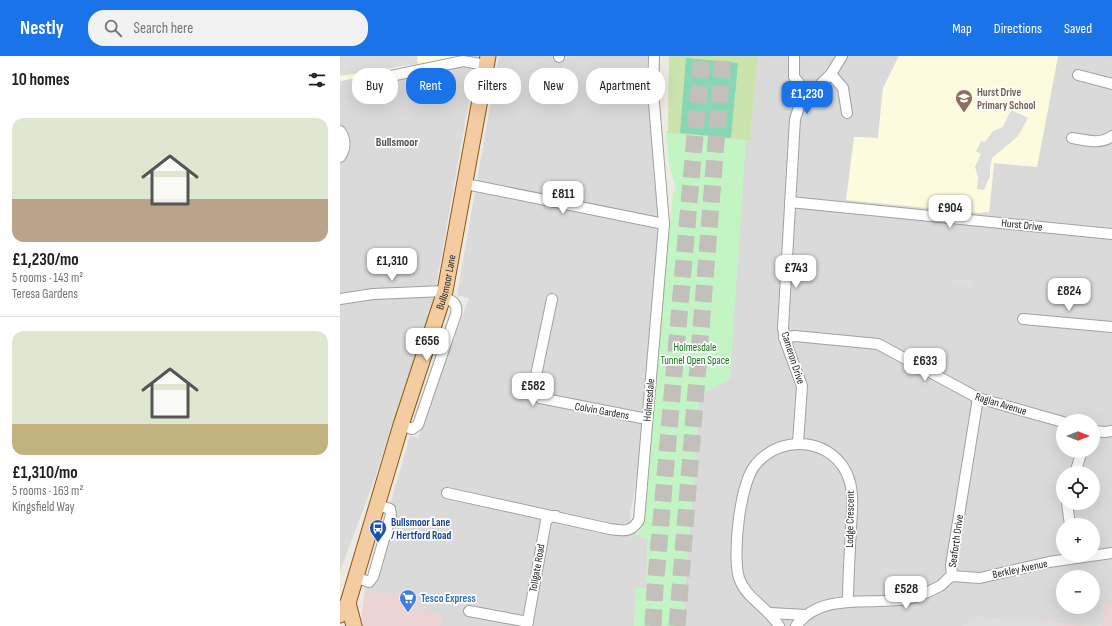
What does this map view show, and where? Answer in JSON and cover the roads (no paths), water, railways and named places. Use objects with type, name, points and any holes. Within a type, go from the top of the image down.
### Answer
[{"type":"main road","name":"Bullsmoor Lane","points":[[344,609],[378,505],[401,425],[444,294],[466,184],[487,60]]},
{"type":"main road","points":[[344,609],[354,626]]},
{"type":"main road","points":[[340,620],[341,626]]},
{"type":"street","name":"Holmesdale","points":[[447,493],[610,529],[627,531],[635,527],[639,520],[664,224],[653,91],[654,56]]},
{"type":"street","points":[[794,56],[794,76],[809,95]]},
{"type":"street","name":"Cameron Drive","points":[[798,443],[802,386],[784,338],[782,328],[794,129],[798,109],[809,95],[831,74],[842,56]]},
{"type":"street","points":[[398,74],[463,61],[487,60]]},
{"type":"street","points":[[831,74],[843,88],[847,113]]},
{"type":"street","points":[[1078,75],[1112,84]]},
{"type":"street","points":[[340,131],[345,145],[344,151],[340,157]]},
{"type":"street","points":[[1072,138],[1100,142],[1112,136]]},
{"type":"street","points":[[466,184],[664,224]]},
{"type":"street","name":"Hurst Drive","points":[[790,202],[1112,234]]},
{"type":"street","points":[[340,299],[373,294],[444,294]]},
{"type":"street","name":"Colvin Gardens","points":[[552,299],[534,385],[540,398],[647,419]]},
{"type":"street","points":[[1024,319],[1112,327]]},
{"type":"street","name":"Raglan Avenue","points":[[784,338],[795,336],[878,344],[978,398],[1056,420]]},
{"type":"street","name":"Seaforth Drive","points":[[848,602],[911,598],[941,585],[952,576],[951,565],[978,398]]},
{"type":"street","points":[[1100,432],[1112,431]]},
{"type":"street","name":"Lodge Crescent","points":[[779,626],[770,613],[748,594],[737,569],[737,544],[743,493],[747,477],[758,461],[775,449],[798,443],[811,444],[827,451],[842,465],[849,478],[852,501],[848,602]]},
{"type":"street","name":"Tollgate Road","points":[[527,624],[546,521],[550,517],[556,516]]},
{"type":"street","name":"Berkley Avenue","points":[[1100,554],[1112,553]]},
{"type":"street","name":"Berkley Avenue","points":[[952,576],[980,578],[1056,560]]},
{"type":"street","points":[[796,626],[806,615],[821,608],[848,602]]},
{"type":"street","points":[[469,611],[527,624]]},
{"type":"street","points":[[770,613],[806,615]]},
{"type":"tunnel","points":[[653,626],[702,56]]},
{"type":"tunnel","points":[[677,626],[723,56]]},
{"type":"place","name":"Hurst Drive Primary School","points":[[964,113]]},
{"type":"place","name":"Bullsmoor Lane / Hertford Road","points":[[378,543]]},
{"type":"place","name":"Tesco Express","points":[[408,613]]},
{"type":"district","name":"Bullsmoor","points":[[397,142]]},
{"type":"park label","name":"Holmesdale Tunnel Open Space","points":[[695,353]]}]
